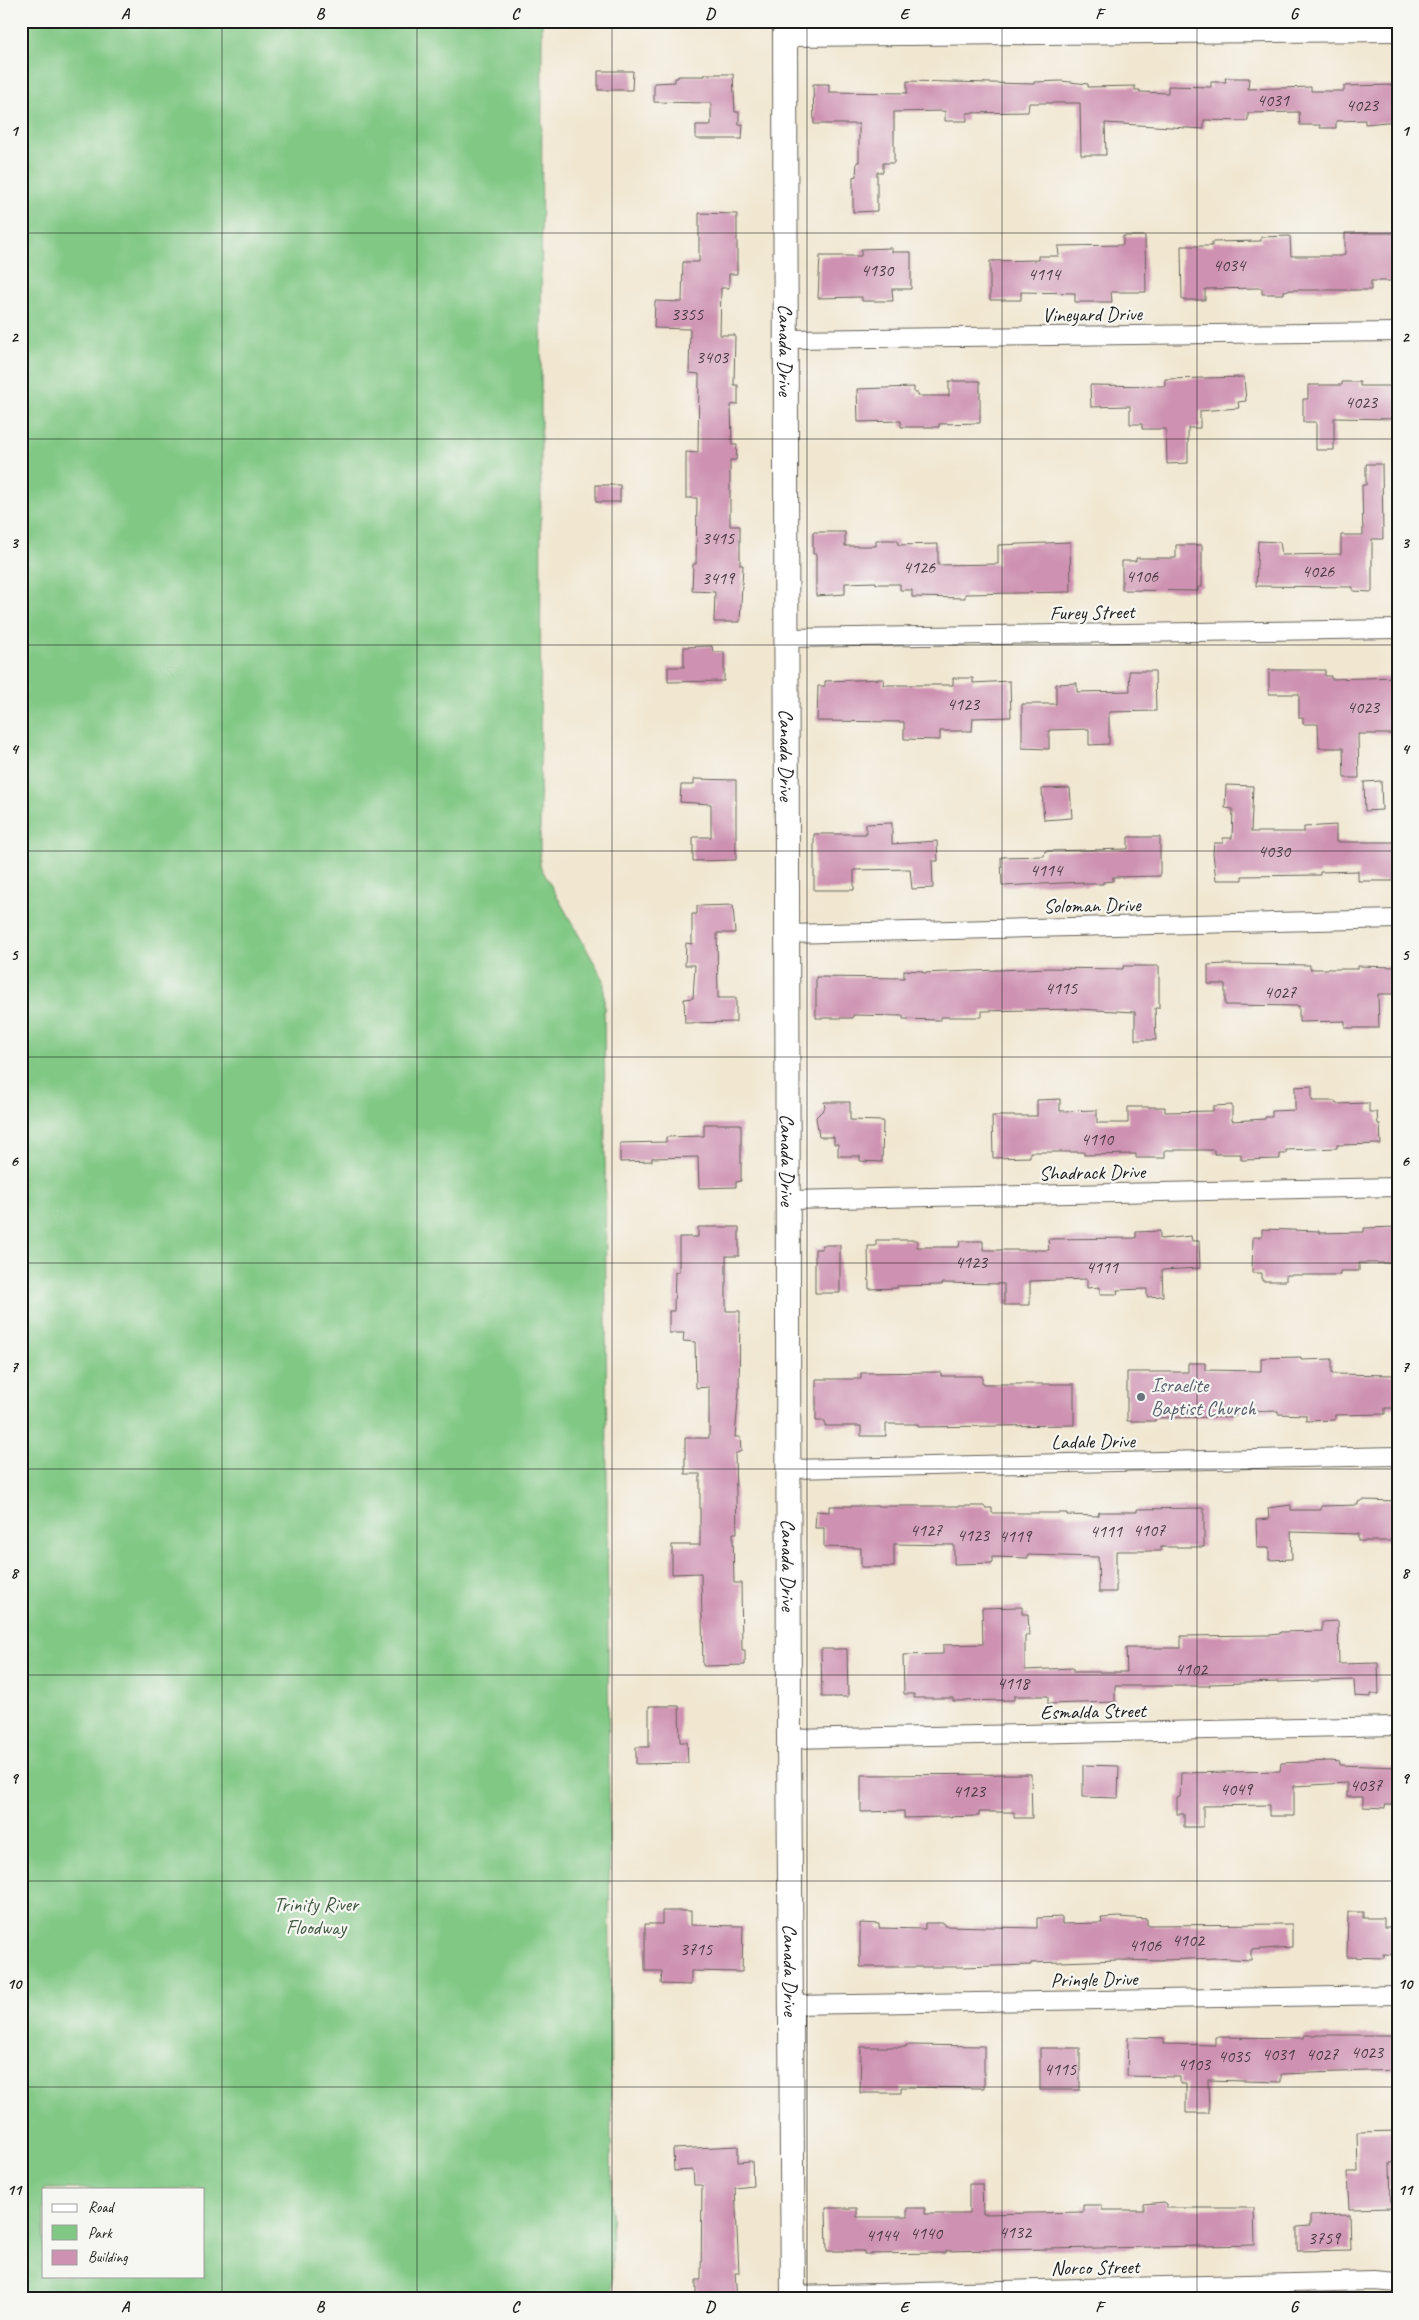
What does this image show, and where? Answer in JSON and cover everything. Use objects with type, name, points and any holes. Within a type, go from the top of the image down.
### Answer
[{"type":"street","points":[[785,29],[1398,32]]},
{"type":"street","name":"Canada Drive","points":[[785,29],[789,1739],[793,2297]]},
{"type":"street","name":"Vineyard Drive","points":[[786,339],[1398,332]]},
{"type":"street","name":"Furey Street","points":[[787,638],[1398,629]]},
{"type":"street","name":"Soloman Drive","points":[[787,934],[1398,919]]},
{"type":"street","name":"Shadrack Drive","points":[[788,1200],[1398,1187]]},
{"type":"street","name":"Ladale Drive","points":[[789,1469],[1398,1456]]},
{"type":"street","name":"Esmalda Street","points":[[789,1739],[1398,1726]]},
{"type":"street","name":"Pringle Drive","points":[[791,2005],[1398,1996]]},
{"type":"street","name":"Norco Street","points":[[793,2297],[1374,2281],[1398,2283]]},
{"type":"green space","name":"Trinity River Floodway","points":[[21,21],[542,21],[540,866],[604,980],[612,2299],[21,2299]]},
{"type":"building","points":[[598,71],[633,71],[632,90],[598,90]]},
{"type":"building","points":[[705,74],[733,74],[735,112],[739,112],[739,125],[743,124],[742,139],[696,139],[696,125],[711,125],[711,103],[654,102],[654,83],[675,82],[675,78],[678,78],[678,76],[705,76]]},
{"type":"building","points":[[1225,78],[1249,78],[1248,89],[1311,87],[1311,91],[1344,91],[1344,86],[1398,85],[1398,121],[1365,124],[1365,120],[1336,121],[1336,128],[1320,128],[1320,125],[1300,125],[1299,112],[1248,113],[1248,121],[1204,120],[1204,129],[1105,123],[1106,155],[1081,155],[1080,103],[1029,103],[1028,112],[967,113],[967,121],[945,121],[945,111],[894,112],[894,163],[883,163],[883,172],[877,172],[877,211],[853,212],[853,177],[856,176],[857,162],[859,162],[859,124],[814,124],[813,84],[829,84],[829,92],[907,93],[907,81],[1034,84],[1034,82],[1061,81],[1088,84],[1088,87],[1135,86],[1135,90],[1140,90],[1140,92],[1168,93],[1168,86],[1211,87],[1211,82],[1226,82]]},
{"type":"building","points":[[699,213],[737,214],[737,274],[729,274],[729,288],[721,288],[720,335],[735,335],[734,385],[738,385],[738,404],[731,405],[732,445],[737,445],[736,460],[730,460],[730,526],[740,526],[740,565],[743,565],[740,622],[714,622],[715,592],[692,591],[693,564],[696,564],[697,498],[686,498],[686,452],[698,453],[699,374],[689,373],[690,329],[654,328],[655,301],[682,302],[683,262],[699,262]]},
{"type":"building","points":[[1345,233],[1398,233],[1398,281],[1371,281],[1371,290],[1291,290],[1284,291],[1284,294],[1262,294],[1262,288],[1205,289],[1205,300],[1182,300],[1181,246],[1212,246],[1212,242],[1261,241],[1261,237],[1290,236],[1291,256],[1342,256],[1345,254]]},
{"type":"building","points":[[1123,236],[1145,236],[1146,292],[1111,292],[1112,302],[1075,302],[1075,293],[1021,292],[1021,300],[990,300],[990,261],[1038,260],[1038,256],[1059,256],[1058,246],[1123,245]]},
{"type":"building","points":[[892,248],[892,252],[911,252],[911,289],[892,289],[893,301],[862,301],[862,297],[818,298],[820,256],[861,256],[861,249]]},
{"type":"building","points":[[1244,377],[1246,401],[1238,402],[1239,408],[1200,411],[1200,428],[1188,428],[1188,463],[1167,464],[1166,429],[1142,429],[1142,424],[1130,424],[1130,406],[1091,407],[1090,385],[1165,386],[1165,379]]},
{"type":"building","points":[[949,381],[980,381],[980,423],[939,424],[939,427],[901,427],[901,421],[858,422],[857,389],[914,387],[914,393],[918,393],[918,396],[949,396]]},
{"type":"building","points":[[1342,382],[1360,382],[1360,386],[1398,386],[1398,419],[1334,418],[1334,450],[1316,450],[1316,422],[1303,422],[1303,399],[1308,399],[1308,385],[1342,385]]},
{"type":"building","points":[[1366,464],[1382,464],[1383,539],[1372,539],[1372,592],[1353,591],[1353,587],[1256,586],[1258,541],[1280,542],[1282,555],[1341,554],[1341,535],[1363,535],[1362,485],[1366,485]]},
{"type":"building","points":[[596,485],[620,485],[620,502],[596,502]]},
{"type":"building","points":[[813,532],[845,532],[845,546],[876,546],[876,540],[898,540],[898,545],[938,544],[938,565],[998,564],[998,545],[1070,542],[1071,592],[965,594],[965,598],[912,597],[912,590],[900,590],[900,584],[876,584],[876,582],[845,583],[845,594],[816,596],[816,554],[813,554]]},
{"type":"building","points":[[1176,545],[1202,545],[1202,587],[1198,587],[1198,591],[1122,590],[1122,561],[1136,561],[1136,558],[1176,558]]},
{"type":"building","points":[[712,646],[713,652],[724,652],[724,681],[668,682],[668,667],[684,667],[684,647]]},
{"type":"building","points":[[1269,670],[1325,670],[1325,676],[1331,676],[1331,679],[1398,677],[1398,734],[1358,734],[1359,778],[1344,778],[1343,748],[1319,748],[1318,724],[1303,724],[1303,718],[1299,718],[1299,694],[1269,694]]},
{"type":"building","points":[[1129,671],[1155,671],[1156,711],[1109,712],[1109,744],[1089,745],[1089,729],[1049,730],[1049,749],[1022,748],[1022,704],[1056,704],[1056,684],[1077,683],[1077,692],[1130,691]]},
{"type":"building","points":[[953,678],[973,678],[973,683],[1010,681],[1011,717],[973,718],[972,731],[940,731],[940,740],[904,739],[904,722],[817,721],[818,686],[825,686],[825,681],[884,679],[883,685],[953,685]]},
{"type":"building","points":[[694,779],[736,780],[736,860],[693,861],[693,837],[711,837],[711,804],[680,802],[681,785],[694,785]]},
{"type":"building","points":[[1381,781],[1382,810],[1365,811],[1364,782]]},
{"type":"building","points":[[1226,785],[1253,786],[1251,832],[1304,832],[1304,827],[1336,825],[1336,842],[1398,842],[1398,881],[1358,881],[1358,871],[1320,872],[1320,875],[1242,876],[1242,880],[1216,880],[1213,853],[1214,843],[1223,843],[1223,838],[1232,838],[1233,809],[1225,808]]},
{"type":"building","points":[[1070,788],[1072,818],[1044,820],[1042,789]]},
{"type":"building","points":[[892,823],[892,844],[937,841],[938,861],[932,861],[933,888],[912,889],[910,869],[854,870],[854,890],[814,890],[814,834],[866,834],[866,824]]},
{"type":"building","points":[[1128,837],[1160,837],[1160,876],[1113,877],[1113,881],[1103,882],[1103,884],[1083,884],[1083,882],[1002,886],[1001,857],[1044,856],[1045,851],[1128,849]]},
{"type":"building","points":[[733,905],[735,933],[717,933],[718,998],[736,998],[736,1022],[685,1023],[684,999],[693,998],[695,965],[685,965],[686,943],[692,944],[692,914],[697,914],[697,906]]},
{"type":"building","points":[[1208,965],[1310,965],[1310,969],[1358,969],[1358,966],[1398,967],[1398,994],[1378,994],[1379,1028],[1345,1028],[1345,1021],[1299,1022],[1299,1006],[1225,1005],[1225,984],[1208,984]]},
{"type":"building","points":[[1123,966],[1159,966],[1159,1008],[1155,1008],[1156,1040],[1135,1040],[1135,1012],[1077,1009],[982,1011],[982,1017],[940,1017],[940,1020],[903,1019],[903,1016],[853,1015],[853,1018],[816,1018],[816,977],[904,978],[904,970],[922,971],[923,973],[1049,968],[1123,969]]},
{"type":"building","points":[[1312,1086],[1312,1101],[1335,1101],[1336,1104],[1369,1103],[1369,1112],[1377,1112],[1381,1144],[1337,1145],[1337,1148],[1286,1150],[1286,1154],[1280,1154],[1280,1159],[1241,1160],[1241,1154],[1214,1154],[1214,1150],[1165,1150],[1165,1158],[1136,1158],[1136,1154],[1084,1155],[1084,1152],[1030,1152],[1030,1157],[993,1158],[992,1116],[1037,1116],[1037,1100],[1060,1099],[1060,1111],[1097,1110],[1097,1123],[1128,1123],[1128,1107],[1165,1107],[1165,1112],[1213,1111],[1213,1106],[1232,1105],[1232,1121],[1265,1119],[1265,1117],[1272,1117],[1272,1111],[1295,1110],[1295,1087]]},
{"type":"building","points":[[824,1102],[850,1102],[850,1120],[883,1121],[882,1162],[860,1161],[860,1156],[838,1156],[838,1144],[834,1144],[834,1137],[819,1137],[816,1117],[825,1108]]},
{"type":"building","points":[[704,1124],[741,1124],[741,1181],[736,1182],[736,1187],[699,1188],[698,1157],[652,1158],[652,1161],[620,1162],[620,1143],[666,1142],[666,1137],[704,1136]]},
{"type":"building","points":[[698,1227],[739,1227],[739,1256],[726,1256],[726,1311],[740,1311],[739,1390],[735,1437],[740,1437],[741,1451],[735,1454],[737,1533],[733,1533],[734,1583],[741,1583],[742,1650],[745,1650],[745,1665],[703,1666],[701,1573],[672,1574],[672,1545],[700,1545],[700,1474],[685,1474],[685,1438],[709,1438],[709,1387],[696,1388],[695,1342],[683,1341],[684,1333],[669,1333],[669,1311],[674,1311],[675,1272],[679,1272],[679,1237],[698,1237]]},
{"type":"building","points":[[1398,1227],[1398,1263],[1359,1263],[1359,1271],[1340,1271],[1340,1275],[1286,1275],[1286,1281],[1262,1281],[1262,1273],[1252,1273],[1253,1237],[1262,1237],[1262,1229],[1319,1231],[1319,1233],[1364,1232],[1364,1228]]},
{"type":"building","points":[[1160,1231],[1160,1239],[1191,1236],[1192,1241],[1199,1241],[1200,1268],[1162,1270],[1163,1296],[1147,1297],[1147,1289],[1117,1290],[1118,1294],[1100,1294],[1100,1287],[1087,1288],[1087,1279],[1030,1281],[1030,1305],[1004,1305],[1004,1284],[942,1283],[942,1285],[869,1289],[868,1246],[876,1246],[876,1240],[917,1240],[917,1247],[959,1247],[960,1241],[983,1241],[983,1250],[1049,1250],[1048,1239],[1136,1238],[1136,1232]]},
{"type":"building","points":[[822,1245],[840,1245],[840,1293],[815,1293],[815,1249],[822,1249]]},
{"type":"building","points":[[1301,1357],[1301,1360],[1332,1359],[1332,1374],[1398,1375],[1398,1408],[1385,1408],[1385,1414],[1335,1415],[1335,1420],[1306,1421],[1306,1415],[1278,1414],[1278,1411],[1235,1412],[1235,1416],[1229,1417],[1155,1418],[1155,1421],[1127,1421],[1127,1372],[1188,1372],[1188,1363],[1205,1363],[1205,1370],[1261,1371],[1261,1358]]},
{"type":"building","points":[[941,1372],[941,1376],[982,1376],[982,1384],[1074,1384],[1074,1425],[918,1427],[918,1424],[886,1424],[886,1436],[861,1436],[861,1426],[825,1426],[825,1421],[816,1421],[816,1379],[861,1379],[861,1373]]},
{"type":"building","points":[[1363,1500],[1398,1501],[1398,1541],[1358,1541],[1358,1534],[1291,1532],[1292,1559],[1269,1560],[1269,1548],[1257,1548],[1256,1520],[1269,1519],[1268,1508],[1291,1505],[1291,1510],[1321,1510],[1321,1506],[1358,1505],[1358,1502]]},
{"type":"building","points":[[829,1506],[985,1506],[985,1508],[992,1508],[992,1513],[1067,1513],[1067,1515],[1098,1516],[1099,1512],[1137,1512],[1137,1509],[1204,1508],[1204,1547],[1161,1547],[1161,1551],[1116,1551],[1116,1592],[1099,1592],[1098,1557],[1028,1555],[1028,1558],[992,1557],[992,1563],[954,1564],[954,1545],[894,1544],[894,1567],[861,1567],[861,1548],[824,1547],[824,1528],[815,1528],[816,1511],[829,1512]]},
{"type":"building","points":[[1022,1607],[1022,1614],[1028,1614],[1029,1635],[1025,1635],[1025,1670],[1073,1668],[1073,1672],[1127,1672],[1126,1648],[1181,1648],[1181,1636],[1270,1635],[1280,1634],[1280,1632],[1322,1631],[1322,1622],[1338,1621],[1339,1664],[1378,1663],[1379,1694],[1371,1694],[1371,1697],[1355,1696],[1354,1680],[1209,1684],[1210,1686],[1115,1686],[1115,1702],[1048,1704],[1048,1696],[1014,1696],[1014,1700],[953,1701],[953,1698],[914,1698],[914,1694],[904,1694],[903,1655],[943,1654],[943,1645],[983,1644],[982,1608]]},
{"type":"building","points":[[821,1649],[847,1649],[848,1697],[822,1697]]},
{"type":"building","points":[[649,1706],[679,1706],[680,1742],[687,1742],[688,1763],[636,1764],[636,1747],[649,1747]]},
{"type":"building","points":[[1340,1762],[1340,1765],[1398,1767],[1398,1805],[1385,1805],[1385,1808],[1363,1807],[1363,1797],[1347,1797],[1347,1783],[1294,1786],[1294,1816],[1269,1816],[1269,1805],[1203,1806],[1203,1827],[1184,1827],[1184,1814],[1177,1814],[1177,1797],[1180,1797],[1181,1773],[1280,1771],[1281,1763]]},
{"type":"building","points":[[1083,1765],[1119,1766],[1118,1798],[1083,1797]]},
{"type":"building","points":[[1031,1774],[1032,1818],[1014,1818],[1014,1812],[979,1812],[979,1816],[904,1818],[904,1811],[861,1812],[861,1775]]},
{"type":"building","points":[[662,1911],[691,1911],[691,1925],[743,1926],[742,1972],[691,1971],[691,1985],[661,1984],[662,1971],[645,1971],[645,1924],[662,1924]]},
{"type":"building","points":[[1348,1912],[1363,1912],[1363,1918],[1384,1918],[1384,1927],[1398,1927],[1398,1955],[1384,1954],[1384,1958],[1347,1957]]},
{"type":"building","points":[[1062,1917],[1062,1924],[1102,1923],[1101,1918],[1119,1917],[1147,1919],[1147,1925],[1292,1924],[1292,1947],[1251,1950],[1251,1960],[1215,1958],[960,1967],[860,1967],[860,1923],[879,1924],[879,1928],[925,1929],[925,1923],[944,1923],[944,1926],[1037,1928],[1037,1918]]},
{"type":"building","points":[[1304,2035],[1398,2035],[1398,2070],[1281,2074],[1281,2082],[1208,2080],[1209,2113],[1186,2113],[1186,2084],[1180,2084],[1180,2077],[1127,2076],[1128,2037],[1164,2038],[1164,2044],[1215,2045],[1215,2037],[1304,2038]]},
{"type":"building","points":[[906,2045],[984,2046],[984,2088],[901,2087],[901,2093],[860,2093],[861,2047],[906,2047]]},
{"type":"building","points":[[1040,2048],[1080,2048],[1080,2090],[1040,2090]]},
{"type":"building","points":[[1398,2131],[1398,2162],[1390,2163],[1391,2208],[1349,2209],[1347,2172],[1358,2172],[1357,2132]]},
{"type":"building","points":[[738,2146],[738,2162],[752,2161],[753,2186],[735,2188],[739,2273],[735,2273],[737,2299],[696,2299],[696,2280],[701,2280],[702,2185],[694,2185],[693,2170],[674,2171],[673,2149]]},
{"type":"building","points":[[969,2184],[982,2184],[983,2214],[1083,2212],[1083,2205],[1102,2205],[1102,2210],[1144,2210],[1144,2204],[1164,2202],[1167,2204],[1167,2208],[1254,2208],[1255,2245],[945,2251],[945,2253],[864,2254],[864,2251],[827,2251],[826,2208],[857,2208],[857,2217],[907,2217],[907,2208],[925,2208],[925,2214],[969,2214]]},
{"type":"building","points":[[1350,2215],[1351,2250],[1297,2251],[1297,2227],[1310,2226],[1310,2216]]},
{"type":"place","name":"Israelite Baptist Church","points":[[1141,1397]]}]
